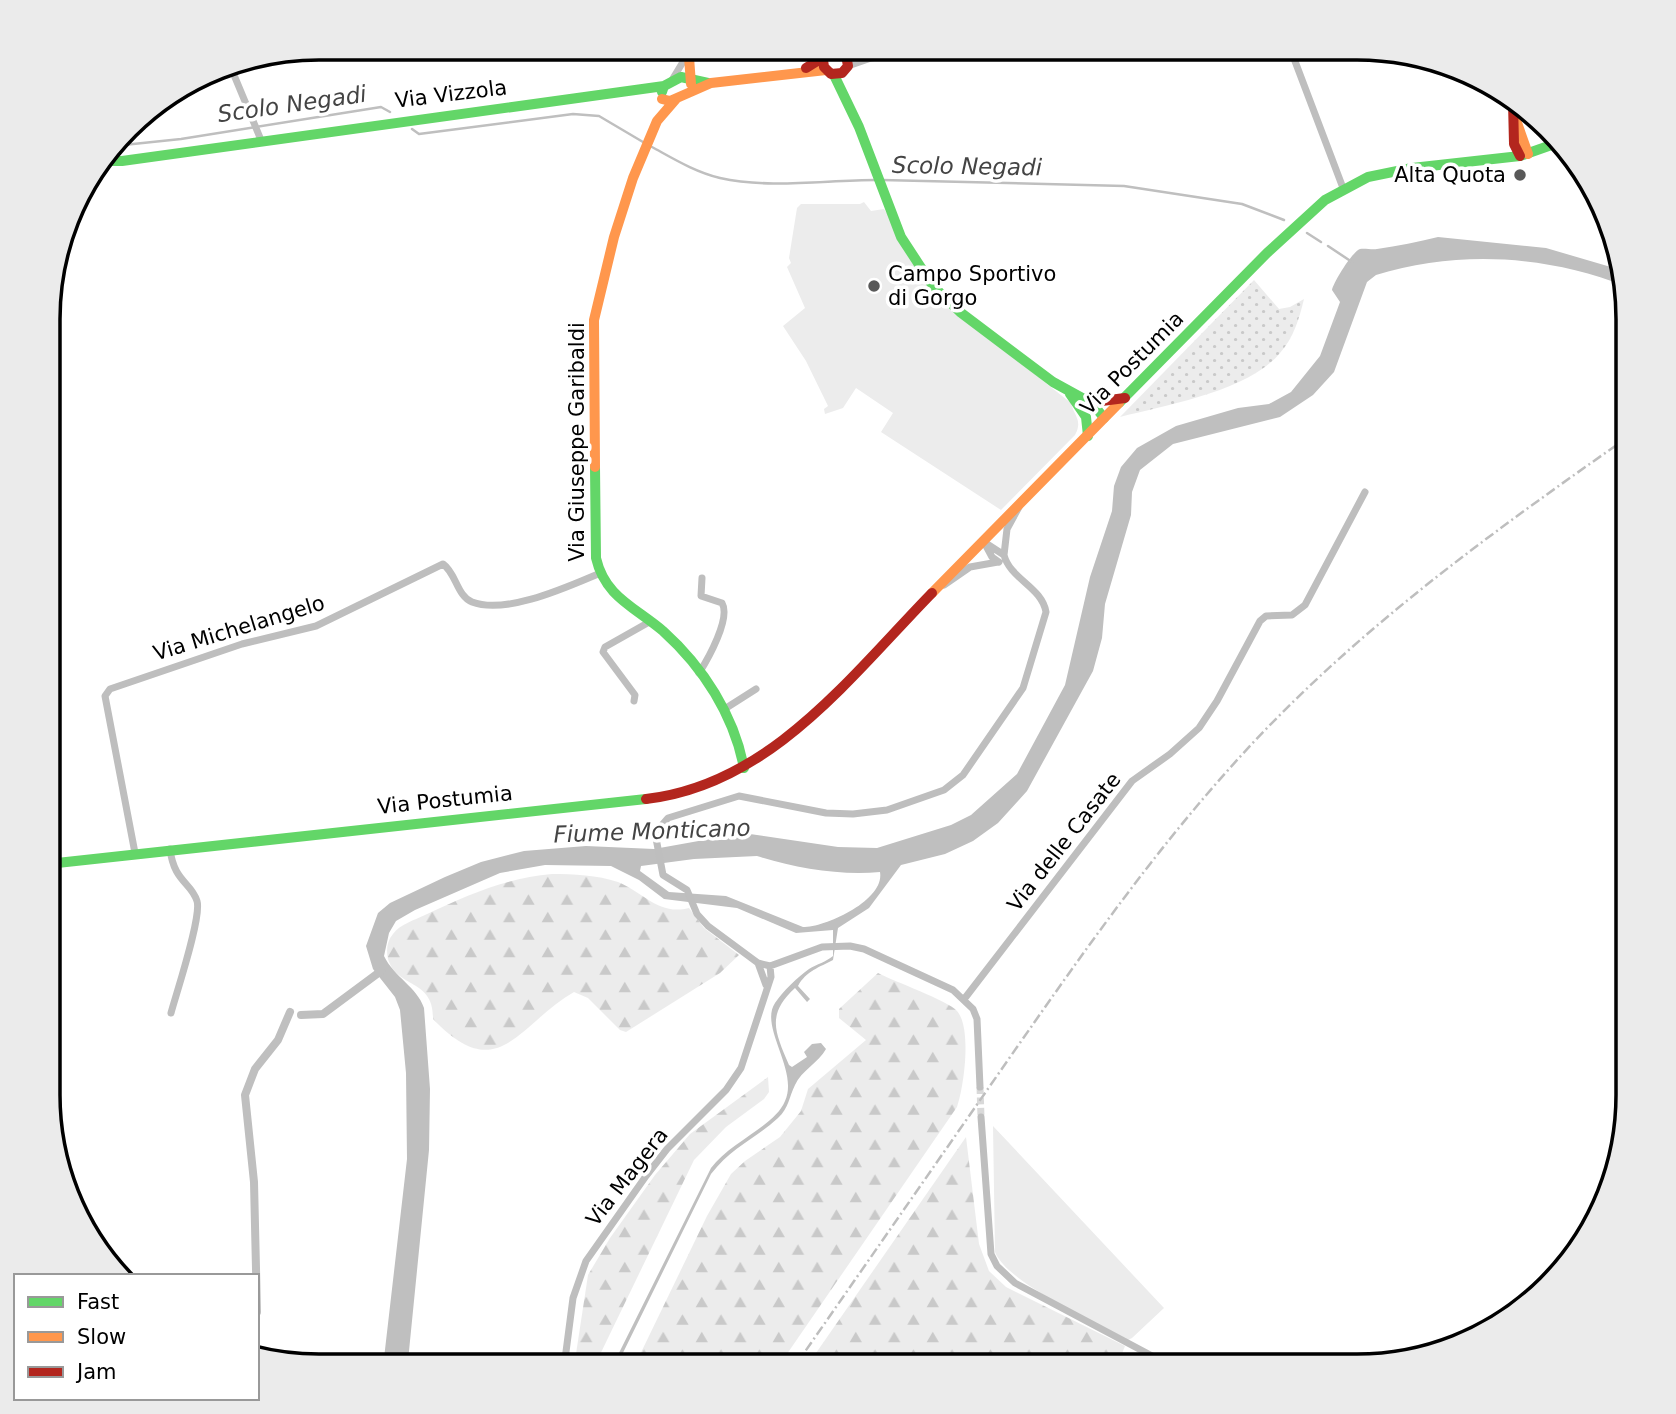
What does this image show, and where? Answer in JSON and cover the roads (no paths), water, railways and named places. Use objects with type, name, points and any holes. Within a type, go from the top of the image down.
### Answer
[{"type":"street","points":[[657,121],[665,90],[685,60]]},
{"type":"street","points":[[690,60],[691,85]]},
{"type":"street","points":[[657,121],[691,85],[799,71],[835,60],[908,252],[935,289],[1068,392],[1086,417],[1087,436]]},
{"type":"street","points":[[1295,60],[1343,188]]},
{"type":"street","points":[[233,74],[260,137]]},
{"type":"street","points":[[665,90],[681,77],[691,85]]},
{"type":"street","name":"Via Vizzola","points":[[113,161],[260,137],[646,90],[665,90]]},
{"type":"street","points":[[665,90],[676,99]]},
{"type":"street","points":[[1513,112],[1514,144],[1524,155]]},
{"type":"street","points":[[1514,112],[1524,155]]},
{"type":"street","name":"Via Giuseppe Garibaldi","points":[[657,121],[642,154],[614,237],[593,320],[598,575],[608,592],[667,635],[699,674],[723,710],[751,763]]},
{"type":"street","points":[[1497,160],[1514,144]]},
{"type":"street","name":"Via Postumia","points":[[60,862],[678,795],[751,763],[797,730],[1303,218],[1343,188],[1390,170],[1497,160],[1524,155],[1550,146]]},
{"type":"street","points":[[1068,392],[1094,402],[1125,398]]},
{"type":"street","points":[[1094,402],[1104,419]]},
{"type":"street","points":[[1080,406],[1104,419]]},
{"type":"street","name":"Via delle Casate","points":[[965,998],[1132,781],[1170,754],[1199,728],[1217,701],[1260,621],[1266,616],[1292,615],[1305,605],[1365,492]]},
{"type":"street","points":[[1001,558],[1007,529],[1014,521],[1020,505]]},
{"type":"street","points":[[980,1087],[976,1019],[965,998],[864,949],[831,946],[770,966],[758,963],[708,926],[687,890],[659,869],[655,836],[658,826],[668,818],[739,796],[827,813],[853,814],[887,810],[950,787],[963,775],[1023,688],[1039,643],[1046,612],[1044,603],[984,542]]},
{"type":"street","points":[[938,589],[970,567],[1001,558]]},
{"type":"street","name":"Via Michelangelo","points":[[135,853],[105,696],[110,689],[242,644],[316,626],[443,564],[466,597],[472,602],[486,604],[532,600],[598,575]]},
{"type":"street","points":[[699,674],[714,646],[725,612],[722,603],[701,596],[702,578]]},
{"type":"street","points":[[634,701],[635,695],[603,652],[605,647],[651,621]]},
{"type":"street","points":[[723,710],[756,689]]},
{"type":"street","name":"Via Giuseppe Garibaldi","points":[[739,739],[751,763]]},
{"type":"street","points":[[170,849],[172,867],[197,901],[196,918],[171,1013]]},
{"type":"street","name":"Via Magera","points":[[566,1354],[573,1298],[586,1261],[667,1149],[726,1090],[741,1068],[751,1044],[766,985],[783,962]]},
{"type":"street","points":[[758,963],[766,985]]},
{"type":"street","points":[[770,966],[771,977]]},
{"type":"street","points":[[981,1117],[989,1241],[997,1266],[1015,1283],[1148,1354]]},
{"type":"waterway","name":"Scolo Negadi","points":[[127,145],[181,139],[381,107],[390,112]]},
{"type":"waterway","name":"Scolo Negadi","points":[[412,129],[419,134],[573,114],[599,116],[643,142]]},
{"type":"waterway","name":"Scolo Negadi","points":[[652,147],[702,172],[739,181],[778,183],[876,180]]},
{"type":"waterway","name":"Scolo Negadi","points":[[882,180],[1124,186],[1242,204],[1284,220]]},
{"type":"waterway","name":"Scolo Negadi","points":[[1307,233],[1321,242]]},
{"type":"waterway","name":"Scolo Negadi","points":[[1328,246],[1352,262]]},
{"type":"waterway","points":[[301,1015],[323,1014],[381,971]]},
{"type":"waterway","points":[[256,1274],[254,1182],[245,1095],[255,1069],[278,1040],[290,1012]]},
{"type":"tunnel","points":[[980,1087],[981,1117]]},
{"type":"railway","points":[[803,1354],[1100,930],[1164,846],[1233,765],[1310,685],[1397,609],[1487,538],[1616,446]]},
{"type":"place","name":"Alta Quota","points":[[1520,175]]},
{"type":"place","name":"Campo Sportivo di Gorgo","points":[[874,286]]},
{"type":"water label","name":"Fiume Monticano","points":[[652,831]]}]
